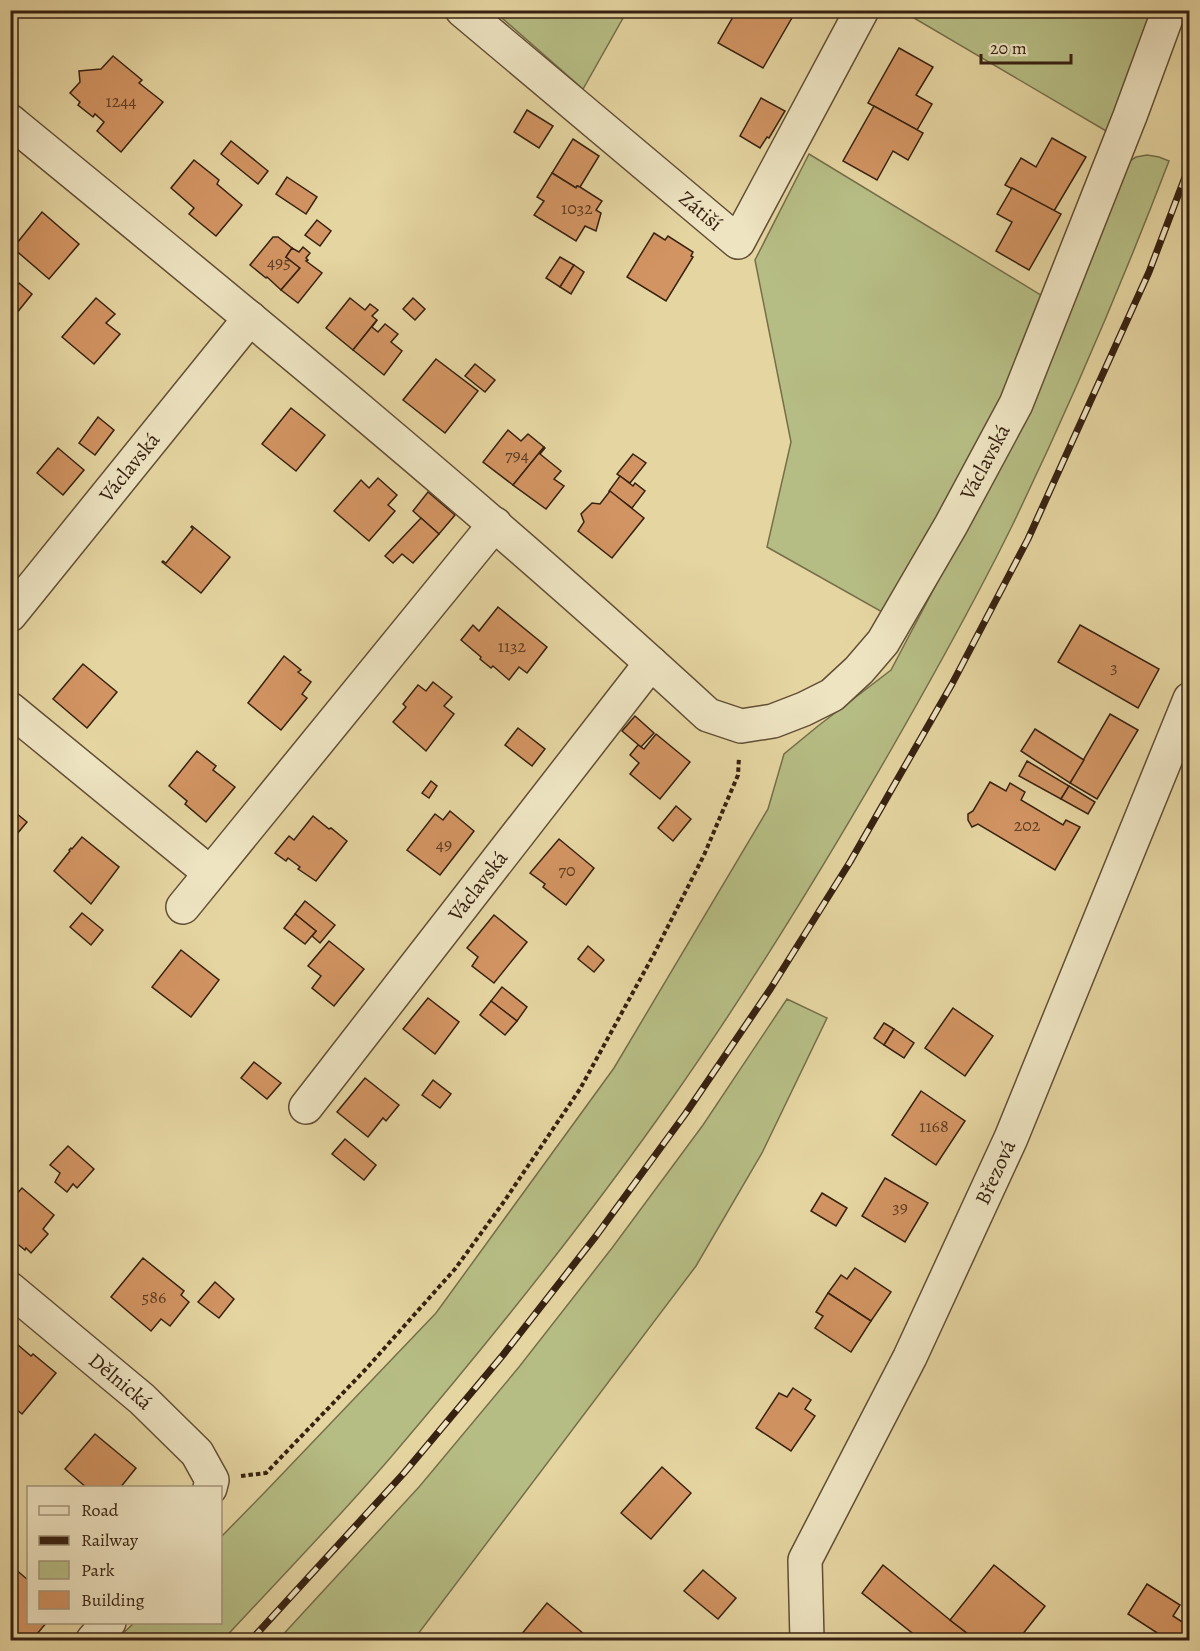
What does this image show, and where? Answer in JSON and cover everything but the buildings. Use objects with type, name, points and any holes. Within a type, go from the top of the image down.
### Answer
[{"type":"street","name":"Zátiší","points":[[462,10],[738,242],[862,10]]},
{"type":"street","name":"Václavská","points":[[10,121],[250,318],[495,524],[708,715],[741,726],[773,721],[832,695],[859,670],[883,642],[951,525],[1016,404],[1130,116],[1169,10]]},
{"type":"street","name":"Václavská","points":[[10,615],[250,318]]},
{"type":"street","points":[[183,907],[495,524]]},
{"type":"street","name":"Václavská","points":[[306,1107],[651,663]]},
{"type":"street","name":"Březová","points":[[807,1641],[805,1560],[910,1357],[1011,1138],[1190,699]]},
{"type":"street","points":[[10,709],[210,873]]},
{"type":"street","name":"Dělnická","points":[[10,1289],[142,1399],[198,1453],[211,1484]]},
{"type":"street","points":[[93,1641],[108,1624]]},
{"type":"path","points":[[211,1484],[266,1473],[365,1370],[455,1269],[502,1203],[580,1089],[654,954],[704,855],[738,775],[741,726]]},
{"type":"green space","points":[[494,11],[627,11],[583,89]]},
{"type":"green space","points":[[902,11],[1151,11],[1113,135]]},
{"type":"green space","points":[[809,154],[1049,300],[898,621],[767,547],[791,442],[755,260]]},
{"type":"green space","points":[[1147,155],[1169,161],[1094,346],[997,557],[936,671],[836,843],[756,973],[700,1058],[570,1237],[428,1414],[329,1527],[223,1640],[116,1640],[133,1624],[222,1624],[222,1536],[436,1313],[614,1068],[768,809],[784,754],[891,670],[1023,420],[1125,164],[1136,157]]},
{"type":"green space","points":[[787,999],[827,1018],[762,1153],[696,1266],[415,1638],[412,1640],[278,1640],[419,1487],[519,1367],[612,1248],[703,1125]]},
{"type":"railway","points":[[251,1640],[404,1473],[503,1355],[596,1236],[686,1113],[771,988],[850,862],[952,684],[1028,539],[1149,272],[1190,164]]}]
